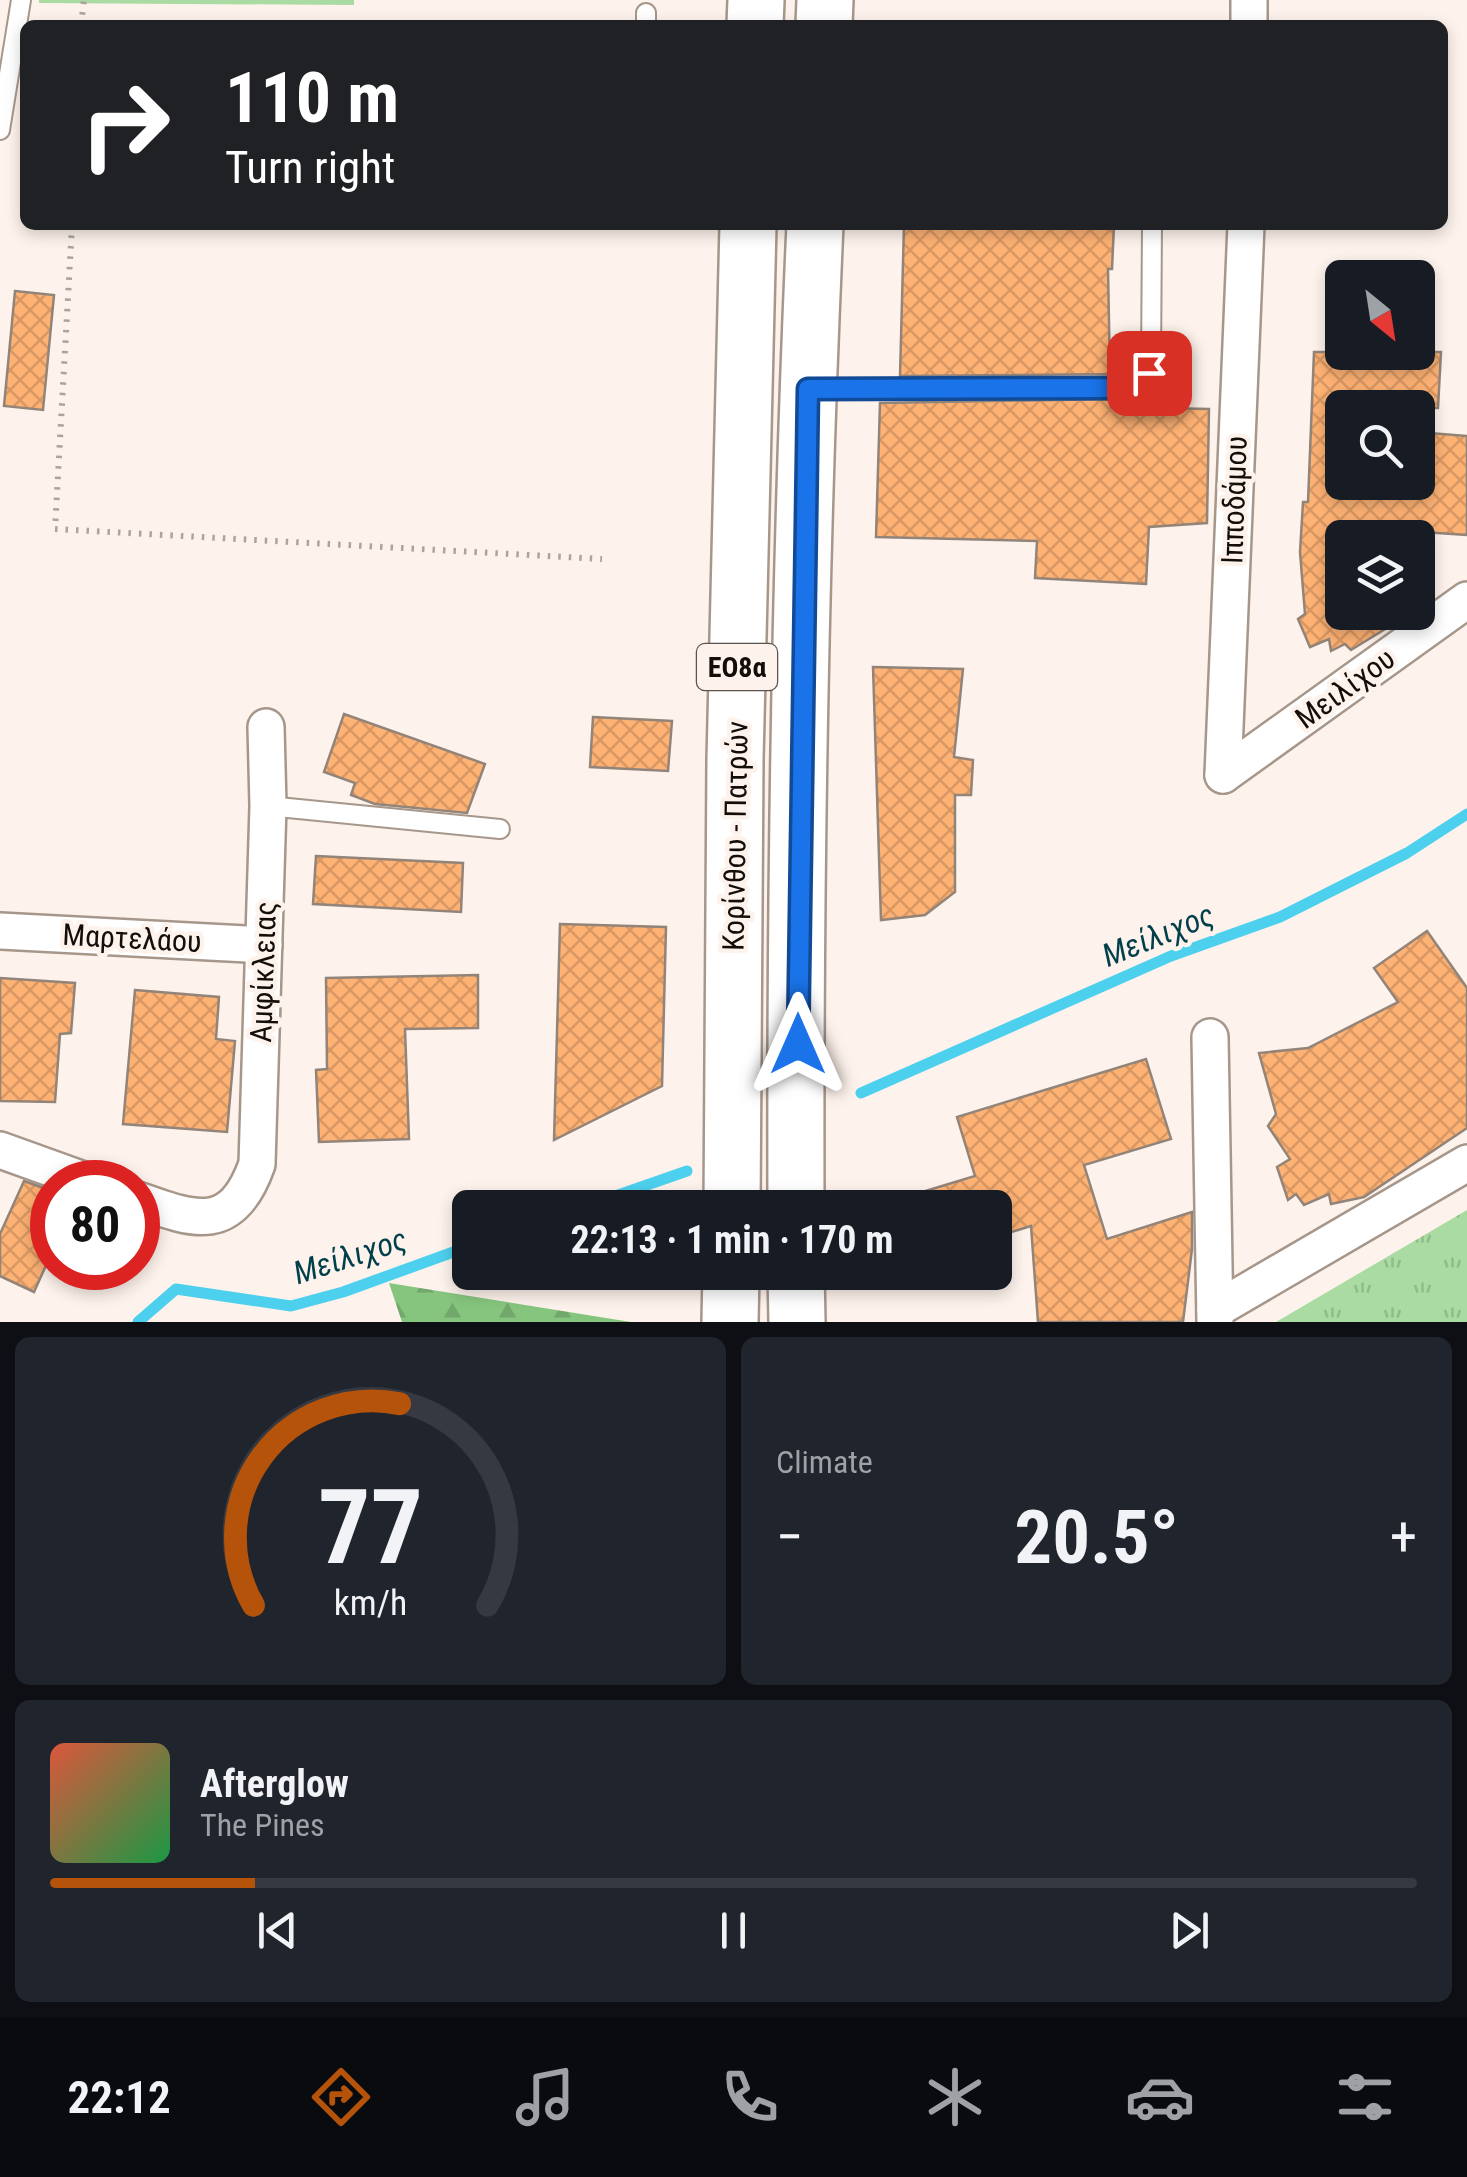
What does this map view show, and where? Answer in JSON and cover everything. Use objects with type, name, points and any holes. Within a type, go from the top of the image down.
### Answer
[{"type":"highway","name":"Κορίνθου - Πατρών","points":[[732,1190],[735,760],[748,230]]},
{"type":"highway","name":"ΕΟ8α","points":[[796,1184],[808,389],[815,230]]},
{"type":"highway","points":[[730,1322],[731,1290]]},
{"type":"highway","points":[[796,1290],[796,1322]]},
{"type":"street","name":"Ιπποδάμου","points":[[1223,775],[1246,230]]},
{"type":"street","name":"Μειλίχου","points":[[1223,775],[1467,600]]},
{"type":"street","name":"Αμφίκλειας","points":[[160,1207],[200,1219],[213,1218],[228,1209],[246,1189],[256,1164],[268,806],[266,727]]},
{"type":"street","name":"Μαρτελάου","points":[[0,931],[264,945]]},
{"type":"street","points":[[1210,1037],[1215,1316]]},
{"type":"street","points":[[0,1150],[30,1161]]},
{"type":"street","points":[[1215,1316],[1467,1163]]},
{"type":"lane","points":[[0,130],[21,0]]},
{"type":"lane","points":[[808,389],[1136,386],[1149,373],[1151,364],[1152,230]]},
{"type":"lane","points":[[268,806],[500,829]]},
{"type":"path","points":[[72,230],[54,529],[602,559]]},
{"type":"green space","points":[[354,0],[354,5],[39,3]]},
{"type":"green space","points":[[1467,1210],[1467,1322],[1276,1322]]},
{"type":"green space","points":[[389,1283],[631,1322],[402,1322]]},
{"type":"building","points":[[904,230],[1114,230],[1112,269],[1108,269],[1110,374],[900,376]]},
{"type":"building","points":[[15,291],[54,295],[43,410],[4,406]]},
{"type":"building","points":[[1314,352],[1325,352],[1325,370],[1435,370],[1435,352],[1441,352],[1438,408],[1435,390],[1325,390],[1325,500],[1435,500],[1435,433],[1467,436],[1467,535],[1435,533],[1435,520],[1325,520],[1325,630],[1384,630],[1351,650],[1345,644],[1331,651],[1329,639],[1310,647],[1298,619],[1305,614],[1300,552],[1303,502],[1308,502]]},
{"type":"building","points":[[1110,399],[1111,407],[1209,409],[1207,523],[1149,527],[1146,584],[1035,578],[1037,541],[876,537],[880,403]]},
{"type":"building","points":[[873,667],[963,669],[954,757],[973,760],[971,795],[955,795],[955,892],[925,915],[881,920]]},
{"type":"building","points":[[344,714],[485,764],[467,813],[375,804],[351,795],[355,783],[324,772]]},
{"type":"building","points":[[593,717],[672,721],[668,771],[590,767]]},
{"type":"building","points":[[316,856],[463,863],[461,912],[313,904]]},
{"type":"building","points":[[560,924],[666,927],[662,1086],[554,1140]]},
{"type":"building","points":[[1427,931],[1467,988],[1467,1128],[1364,1197],[1331,1204],[1329,1194],[1304,1205],[1296,1194],[1288,1200],[1277,1167],[1290,1159],[1268,1126],[1276,1114],[1259,1053],[1308,1048],[1398,1002],[1374,968]]},
{"type":"building","points":[[478,975],[478,1028],[405,1029],[409,1139],[319,1142],[316,1070],[327,1069],[326,978]]},
{"type":"building","points":[[0,978],[75,983],[71,1033],[60,1034],[55,1102],[0,1101]]},
{"type":"building","points":[[135,990],[219,997],[216,1039],[235,1041],[227,1132],[123,1124]]},
{"type":"building","points":[[1146,1059],[1171,1139],[1084,1165],[1107,1239],[1192,1212],[1192,1249],[1183,1322],[1038,1322],[1031,1226],[1012,1232],[1012,1190],[929,1190],[975,1176],[957,1117]]},
{"type":"building","points":[[24,1181],[30,1183],[30,1290],[34,1292],[0,1276],[0,1234]]},
{"type":"waterway","name":"Μείλιχος","points":[[861,1093],[1171,956],[1280,917],[1407,853],[1467,814]]},
{"type":"waterway","name":"Μείλιχος","points":[[633,1190],[687,1171]]},
{"type":"waterway","name":"Μείλιχος","points":[[138,1322],[176,1289],[291,1306],[343,1292],[452,1253]]},
{"type":"route","points":[[798,1044],[808,389],[1127,388],[1136,386],[1149,373]]}]
